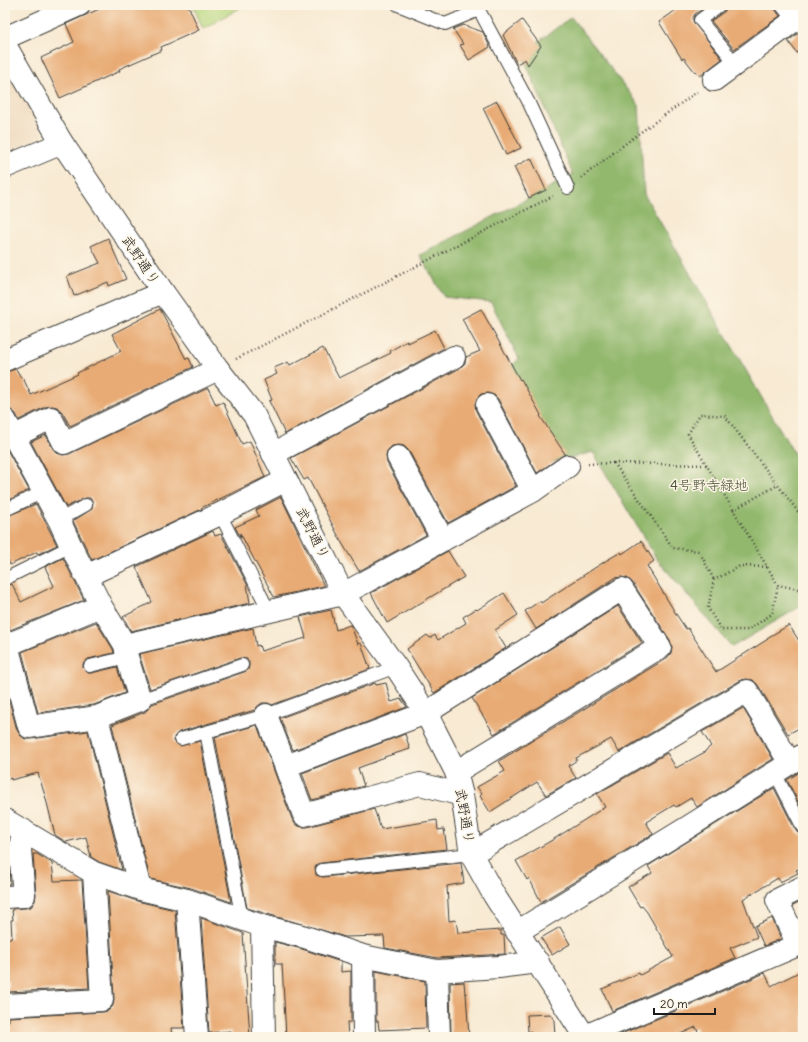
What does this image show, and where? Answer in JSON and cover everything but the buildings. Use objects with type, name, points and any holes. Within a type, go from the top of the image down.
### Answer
[{"type":"street","points":[[5,38],[79,5]]},
{"type":"street","points":[[714,80],[736,64],[793,13]]},
{"type":"street","name":"武野通り","points":[[5,45],[62,143],[163,292],[218,369],[254,415],[343,594],[396,667],[426,713],[456,772],[462,795],[471,854],[517,932],[585,1036]]},
{"type":"street","points":[[5,167],[62,143]]},
{"type":"street","points":[[5,360],[163,292]]},
{"type":"street","points":[[273,454],[454,356]]},
{"type":"street","points":[[101,606],[7,645],[29,727],[97,716],[140,700],[126,651],[101,606],[59,520],[8,430],[51,418],[64,444],[218,369]]},
{"type":"street","points":[[487,405],[533,491]]},
{"type":"street","points":[[398,456],[443,540]]},
{"type":"street","points":[[126,651],[269,611],[343,594],[533,491],[568,466]]},
{"type":"street","points":[[86,576],[220,514],[286,480]]},
{"type":"street","points":[[286,766],[426,713],[622,589],[660,646],[456,772]]},
{"type":"street","points":[[471,854],[747,691],[789,764],[517,932]]},
{"type":"street","points":[[266,715],[304,815],[420,784],[462,795]]},
{"type":"street","points":[[97,716],[140,889]]},
{"type":"street","points":[[14,825],[94,873],[140,889],[186,900],[252,923],[305,937],[363,956],[437,971],[499,967],[538,962]]},
{"type":"street","points":[[5,897],[24,896],[20,850],[14,825]]},
{"type":"street","points":[[5,1005],[102,1000],[94,873]]},
{"type":"street","points":[[585,1036],[798,945],[777,900],[803,887]]},
{"type":"street","points":[[186,900],[197,1037]]},
{"type":"street","points":[[252,923],[264,1037]]},
{"type":"street","points":[[363,956],[364,1037]]},
{"type":"street","points":[[437,971],[439,1037]]},
{"type":"lane","points":[[398,5],[444,24],[479,10],[528,101],[568,188]]},
{"type":"lane","points":[[720,5],[700,20],[736,64]]},
{"type":"lane","points":[[5,510],[43,492]]},
{"type":"lane","points":[[59,520],[86,505]]},
{"type":"lane","points":[[220,514],[269,611]]},
{"type":"lane","points":[[5,579],[71,546]]},
{"type":"lane","points":[[90,666],[126,651]]},
{"type":"lane","points":[[140,700],[242,665]]},
{"type":"lane","points":[[181,739],[266,715],[396,667]]},
{"type":"lane","points":[[206,732],[252,923]]},
{"type":"lane","points":[[789,764],[803,828]]},
{"type":"lane","points":[[322,870],[471,854]]},
{"type":"path","points":[[218,369],[568,188],[638,134],[714,80]]},
{"type":"path","points":[[614,463],[673,548],[699,551],[714,580],[708,608],[721,630],[748,630],[772,614],[778,585],[688,434],[700,414],[725,416],[803,518]]},
{"type":"path","points":[[568,466],[614,463],[706,465]]},
{"type":"path","points":[[733,510],[778,485]]},
{"type":"path","points":[[714,580],[740,566],[767,566]]},
{"type":"path","points":[[778,585],[803,590]]},
{"type":"shaded area","points":[[5,62],[44,136],[5,153]]},
{"type":"green space","points":[[193,5],[242,5],[243,6],[203,29]]},
{"type":"green space","name":"4号野寺緑地","points":[[571,17],[639,105],[644,194],[803,469],[803,605],[732,647],[656,558],[593,452],[546,464],[505,372],[519,359],[491,302],[444,297],[420,255],[573,175],[522,54]]}]
